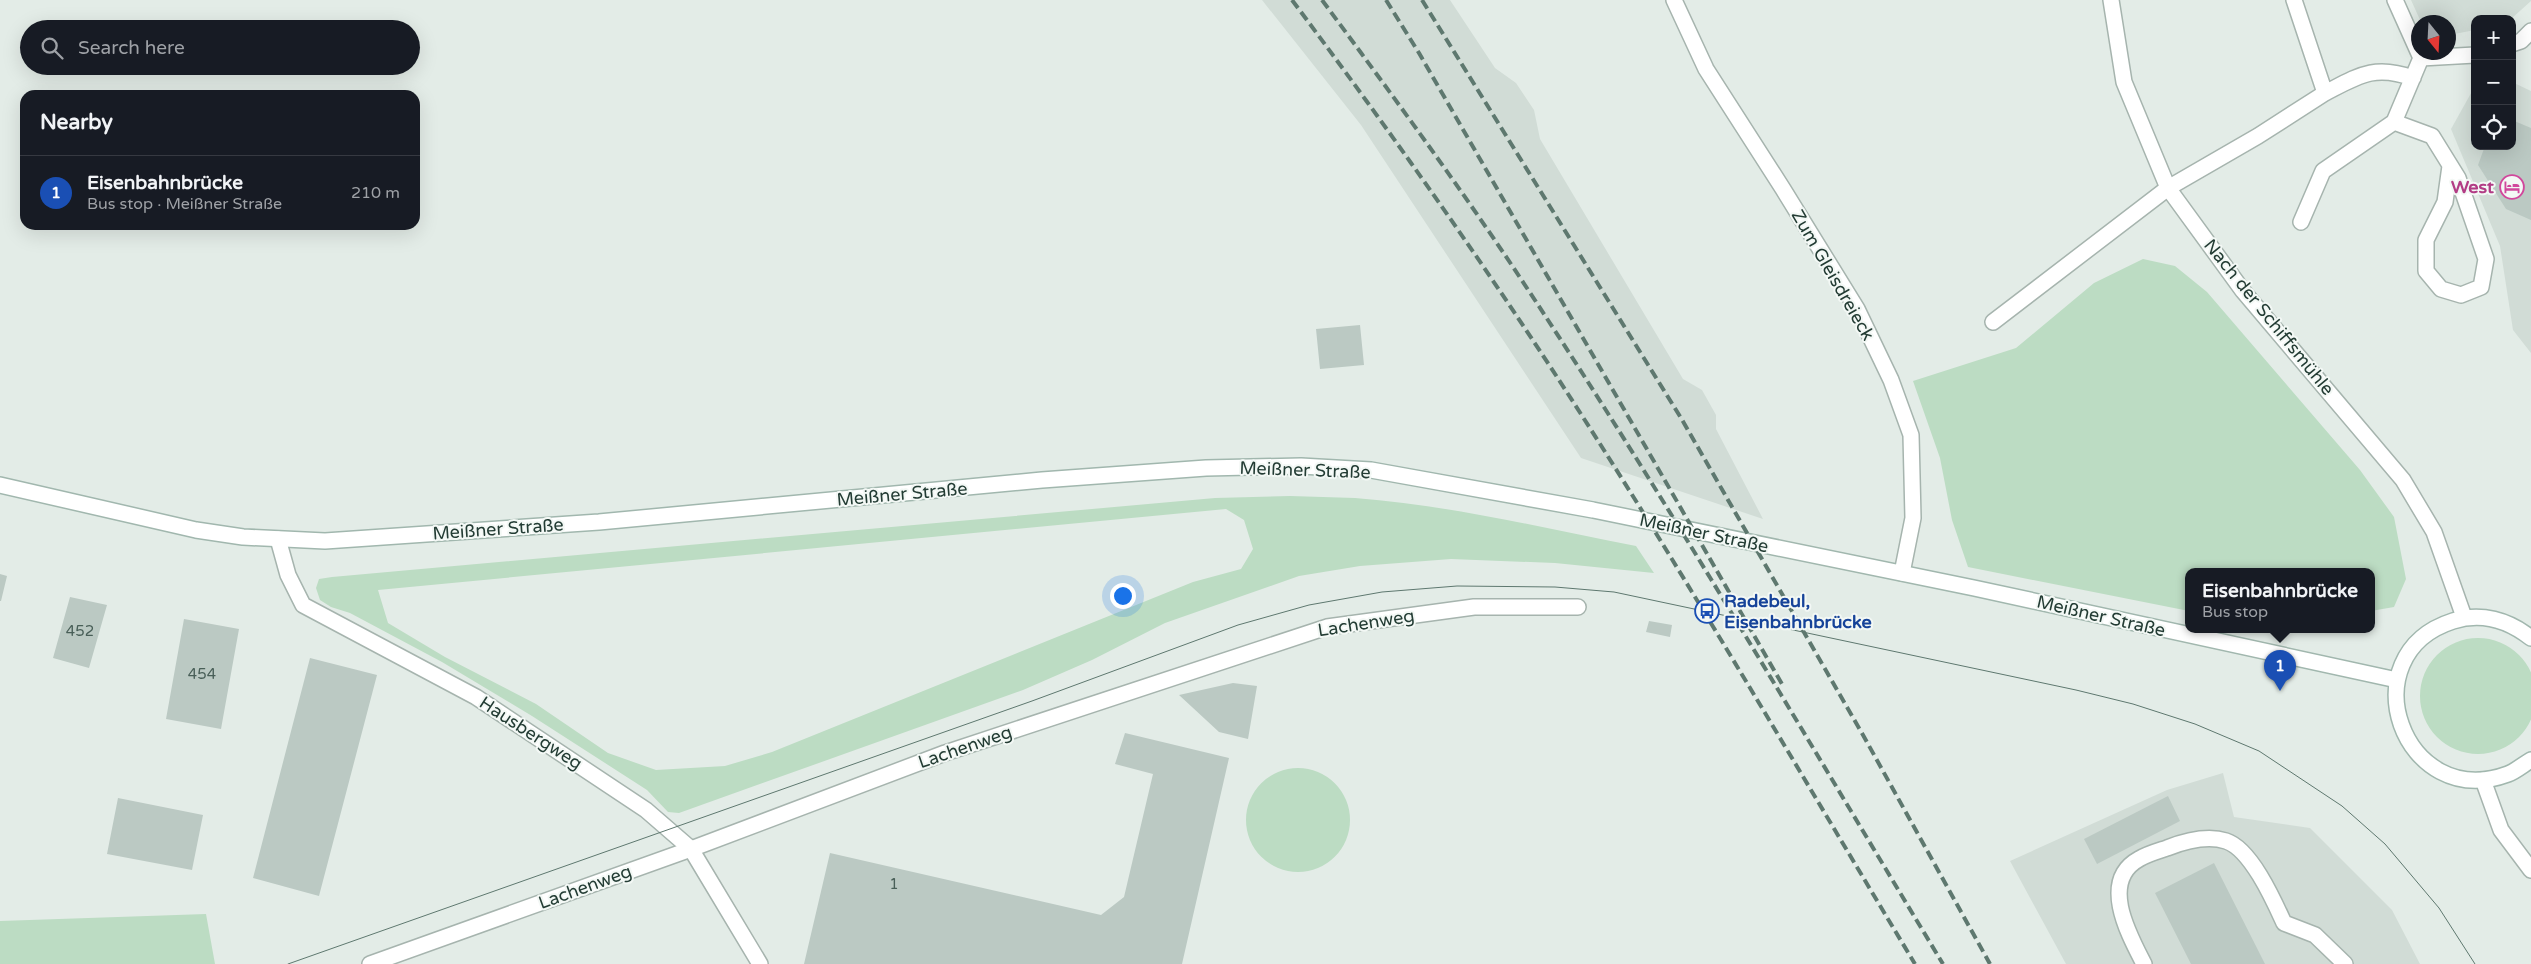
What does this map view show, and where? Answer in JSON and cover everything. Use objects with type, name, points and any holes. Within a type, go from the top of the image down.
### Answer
[{"type":"main road","name":"Nach der Schiffsmühle","points":[[2111,0],[2124,82],[2168,188],[2243,291],[2403,480],[2434,532],[2464,617]]},
{"type":"main road","points":[[2294,0],[2325,92]]},
{"type":"main road","points":[[2395,0],[2411,36]]},
{"type":"main road","name":"Zum Gleisdreieck","points":[[1674,2],[1706,69],[1783,188],[1857,310],[1891,380],[1911,435],[1913,518],[1902,573]]},
{"type":"main road","points":[[2516,42],[2531,31]]},
{"type":"main road","points":[[2456,56],[2471,55]]},
{"type":"main road","points":[[2302,222],[2323,171],[2394,122],[2420,60]]},
{"type":"main road","points":[[1994,322],[2168,188],[2258,136],[2325,92],[2362,74],[2392,71],[2412,78]]},
{"type":"main road","points":[[2394,122],[2432,136],[2458,178],[2486,259],[2481,287],[2461,295],[2441,289],[2426,271],[2426,240],[2445,202],[2450,166]]},
{"type":"main road","name":"Meißner Straße","points":[[0,485],[196,530],[243,537],[325,541],[579,524],[1042,480],[1206,468],[1301,466],[1371,470],[1593,510],[1902,573],[2397,680]]},
{"type":"main road","name":"Hausbergweg","points":[[278,539],[288,575],[303,605],[476,697],[646,810],[691,849],[760,964]]},
{"type":"main road","name":"Lachenweg","points":[[370,964],[691,849],[944,753],[1327,627],[1474,607],[1578,607]]},
{"type":"main road","points":[[2531,638],[2516,626],[2491,618],[2464,617],[2441,624],[2421,638],[2406,657],[2397,680],[2395,705],[2401,730],[2415,752],[2434,768],[2458,778],[2483,780],[2510,773],[2531,760]]},
{"type":"main road","points":[[2483,780],[2501,830],[2531,870]]},
{"type":"main road","points":[[2144,964],[2117,899],[2121,877],[2137,860],[2189,839],[2227,841],[2250,860],[2271,895],[2284,923],[2315,935],[2345,964]]},
{"type":"shaded area","points":[[1262,0],[1450,0],[1495,68],[1516,83],[1534,110],[1540,139],[1683,379],[1702,390],[1716,415],[1716,429],[1763,519],[1581,458],[1361,125]]},
{"type":"shaded area","points":[[2411,0],[2531,0],[2515,15],[2471,15],[2471,31],[2456,34],[2456,15],[2418,15]]},
{"type":"shaded area","points":[[2516,84],[2531,91],[2531,353],[2513,330],[2500,246],[2451,129],[2471,93],[2471,150],[2516,150]]},
{"type":"shaded area","points":[[2223,773],[2234,817],[2310,828],[2392,910],[2420,964],[2066,964],[2010,861],[2167,790]]},
{"type":"green space","points":[[2143,259],[2175,266],[2207,292],[2360,470],[2394,517],[2406,579],[2394,607],[2375,610],[2375,568],[2185,568],[2185,610],[1968,567],[1952,520],[1940,458],[1913,381],[2016,348],[2094,283]]},
{"type":"green space","points":[[1290,496],[1355,498],[1390,501],[1461,512],[1636,546],[1654,573],[1555,563],[1451,559],[1360,566],[1299,576],[1165,623],[1092,660],[1023,690],[679,813],[668,812],[647,790],[532,716],[442,662],[350,613],[331,607],[320,600],[316,588],[319,579],[332,577],[1215,498]],"holes":[[[1226,509],[1244,520],[1253,549],[1241,569],[1193,582],[772,752],[725,766],[656,770],[608,753],[536,704],[445,657],[388,623],[378,590]]]},
{"type":"green space","points":[[2467,639],[2489,639],[2510,648],[2519,655],[2531,674],[2532,715],[2526,728],[2510,744],[2489,753],[2467,753],[2446,744],[2430,728],[2421,707],[2421,685],[2430,664],[2446,648]]},
{"type":"green space","points":[[1298,768],[1318,772],[1335,783],[1346,800],[1350,820],[1346,840],[1335,857],[1318,868],[1298,872],[1278,868],[1261,857],[1250,840],[1246,820],[1250,800],[1261,783],[1278,772]]},
{"type":"green space","points":[[206,914],[215,964],[0,964],[0,921]]},
{"type":"building","name":"West","points":[[2516,122],[2531,128],[2531,220],[2506,209],[2478,165],[2484,150],[2516,150]]},
{"type":"building","points":[[1360,325],[1364,365],[1320,369],[1316,329]]},
{"type":"building","points":[[0,574],[7,576],[1,601],[0,601]]},
{"type":"building","points":[[70,597],[107,605],[89,668],[53,658]]},
{"type":"building","points":[[184,619],[239,629],[221,729],[166,719]]},
{"type":"building","points":[[1649,621],[1672,625],[1670,637],[1646,632]]},
{"type":"building","points":[[310,658],[377,675],[319,896],[253,878]]},
{"type":"building","points":[[1233,683],[1257,686],[1248,739],[1219,732],[1179,695]]},
{"type":"building","points":[[1125,733],[1229,758],[1182,964],[804,964],[830,853],[1101,915],[1124,897],[1153,774],[1115,764]]},
{"type":"building","points":[[2168,796],[2180,821],[2097,864],[2084,839]]},
{"type":"building","points":[[118,798],[203,815],[192,870],[107,854]]},
{"type":"building","points":[[2214,863],[2265,964],[2191,964],[2155,893]]},
{"type":"tram line","points":[[288,964],[1032,701],[1238,625],[1309,605],[1382,592],[1457,586],[1555,587],[1614,592],[2076,690],[2133,704],[2195,724],[2259,751],[2342,806],[2385,844],[2439,908],[2475,964]]},
{"type":"railway","points":[[1292,0],[1428,186],[1557,377],[1694,595],[1915,964]]},
{"type":"railway","points":[[1322,0],[1467,199],[1569,353],[1732,613],[1943,964]]},
{"type":"railway","points":[[1386,0],[1419,53],[1782,684]]},
{"type":"railway","points":[[1422,0],[1681,418],[1863,735],[1990,964]]},
{"type":"place","name":"West","points":[[2512,187]]},
{"type":"place","name":"Radebeul, Eisenbahnbrücke","points":[[1707,611]]},
{"type":"place","name":"Eisenbahnbrücke","points":[[2280,691]]}]
